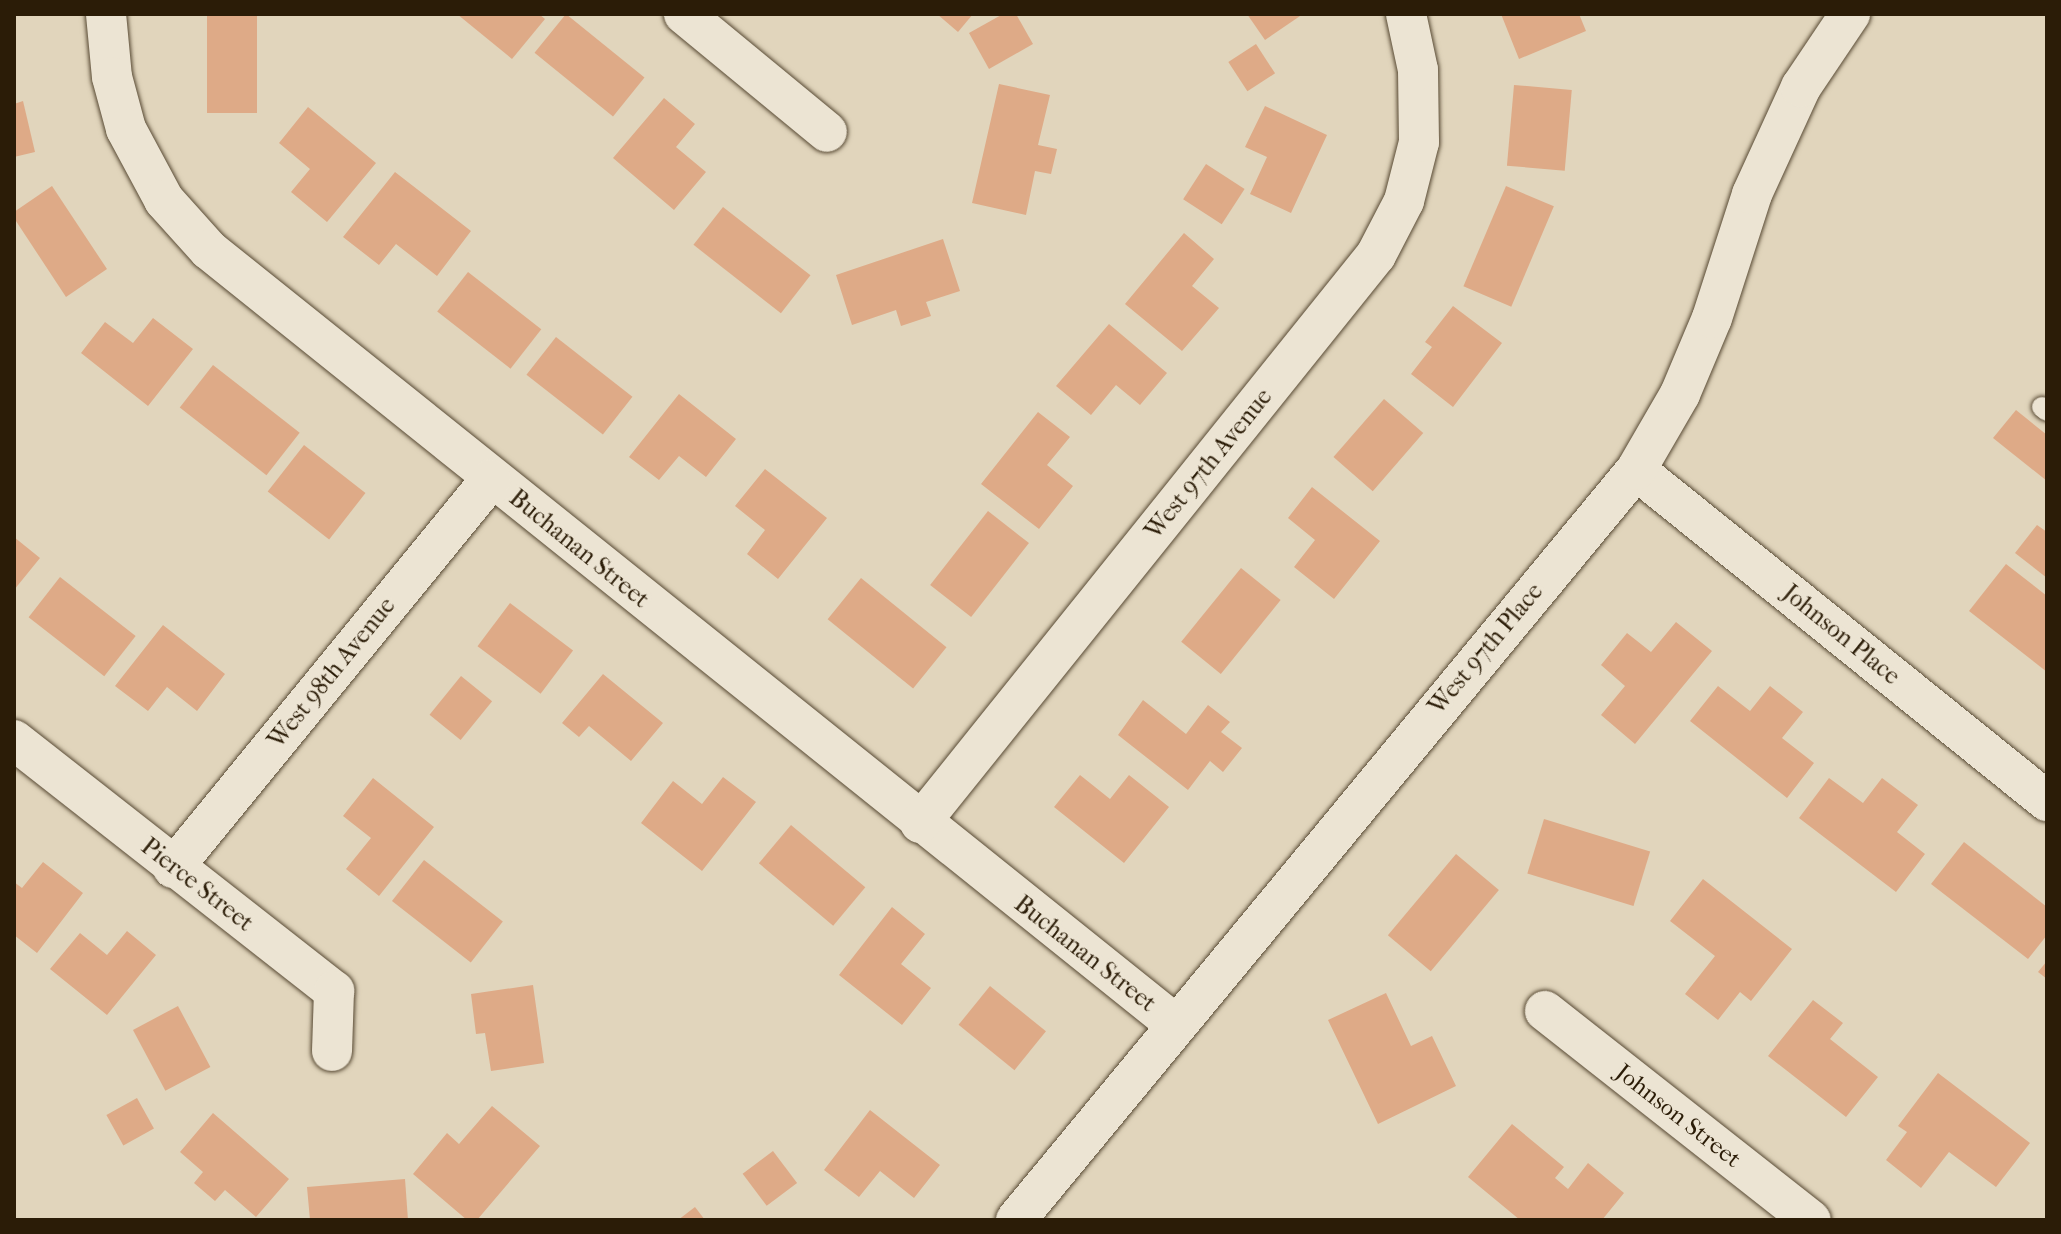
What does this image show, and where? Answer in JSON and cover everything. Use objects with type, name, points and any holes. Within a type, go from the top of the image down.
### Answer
[{"type":"street","points":[[684,14],[827,132]]},
{"type":"street","name":"West 97th Avenue","points":[[920,823],[1376,255],[1404,201],[1419,142],[1418,70],[1406,14]]},
{"type":"street","name":"West 97th Place","points":[[1016,1220],[1636,470],[1680,394],[1712,318],[1752,194],[1801,87],[1850,14]]},
{"type":"street","name":"Buchanan Street","points":[[98,15],[126,129],[164,200],[209,250],[920,823],[1175,1024]]},
{"type":"street","name":"Johnson Place","points":[[1636,470],[2047,801]]},
{"type":"street","name":"West 98th Avenue","points":[[173,868],[491,479]]},
{"type":"street","name":"Pierce Street","points":[[14,740],[173,868],[334,991],[332,1051]]},
{"type":"street","name":"Johnson Street","points":[[1545,1011],[1811,1220]]},
{"type":"building","points":[[207,14],[257,14],[257,113],[207,113]]},
{"type":"building","points":[[457,14],[539,14],[545,19],[512,59]]},
{"type":"building","points":[[566,14],[644,78],[613,116],[535,53]]},
{"type":"building","points":[[937,14],[973,14],[958,32]]},
{"type":"building","points":[[1003,14],[1016,14],[1033,44],[989,69],[969,33]]},
{"type":"building","points":[[1247,14],[1303,14],[1265,40]]},
{"type":"building","points":[[1501,14],[1579,14],[1586,31],[1519,59]]},
{"type":"building","points":[[1256,44],[1275,73],[1247,91],[1228,62]]},
{"type":"building","points":[[999,84],[1050,95],[1038,145],[1057,149],[1051,174],[1035,171],[1026,215],[972,203]]},
{"type":"building","points":[[1514,85],[1572,90],[1565,171],[1507,166]]},
{"type":"building","points":[[664,98],[695,124],[676,147],[706,172],[674,210],[613,158]]},
{"type":"building","points":[[23,101],[35,152],[14,157],[14,104]]},
{"type":"building","points":[[1265,106],[1327,135],[1291,213],[1250,194],[1267,157],[1245,147]]},
{"type":"building","points":[[308,107],[376,163],[327,222],[291,192],[310,169],[279,143]]},
{"type":"building","points":[[1206,164],[1245,189],[1222,224],[1183,199]]},
{"type":"building","points":[[395,172],[471,231],[437,276],[396,244],[379,265],[343,237]]},
{"type":"building","points":[[52,186],[107,269],[66,297],[14,218],[14,212]]},
{"type":"building","points":[[1506,186],[1554,206],[1511,307],[1463,286]]},
{"type":"building","points":[[723,207],[810,275],[781,313],[693,245]]},
{"type":"building","points":[[1184,233],[1214,259],[1192,286],[1219,308],[1182,351],[1125,304]]},
{"type":"building","points":[[943,239],[960,291],[926,302],[931,316],[901,326],[896,310],[852,325],[836,275]]},
{"type":"building","points":[[468,272],[541,329],[511,369],[437,311]]},
{"type":"building","points":[[1453,306],[1502,343],[1453,407],[1411,374],[1432,347],[1425,342]]},
{"type":"building","points":[[153,318],[193,349],[148,406],[81,353],[105,322],[133,343]]},
{"type":"building","points":[[1109,324],[1167,373],[1140,405],[1116,385],[1091,415],[1056,386]]},
{"type":"building","points":[[556,337],[632,397],[603,435],[526,375]]},
{"type":"building","points":[[213,365],[300,433],[266,475],[180,408]]},
{"type":"building","points":[[679,394],[736,439],[706,477],[679,456],[659,480],[629,457]]},
{"type":"building","points":[[1384,399],[1423,433],[1373,491],[1333,457]]},
{"type":"building","points":[[2016,410],[2047,435],[2047,481],[1993,438]]},
{"type":"building","points":[[1038,412],[1070,437],[1047,465],[1073,486],[1039,529],[981,484]]},
{"type":"building","points":[[304,445],[365,493],[329,540],[268,491]]},
{"type":"building","points":[[765,469],[827,518],[778,579],[747,554],[765,530],[735,506]]},
{"type":"building","points":[[1312,487],[1380,541],[1334,599],[1294,567],[1315,540],[1288,518]]},
{"type":"building","points":[[988,511],[1029,543],[971,617],[930,585]]},
{"type":"building","points":[[2037,525],[2047,532],[2047,578],[2015,553]]},
{"type":"building","points":[[14,537],[40,558],[14,590]]},
{"type":"building","points":[[2006,564],[2047,596],[2047,672],[1969,611]]},
{"type":"building","points":[[1241,568],[1281,600],[1221,674],[1181,642]]},
{"type":"building","points":[[60,577],[136,636],[104,676],[29,617]]},
{"type":"building","points":[[861,578],[946,647],[913,688],[828,619]]},
{"type":"building","points":[[510,603],[573,651],[541,694],[478,646]]},
{"type":"building","points":[[1676,622],[1712,651],[1635,744],[1601,715],[1625,686],[1601,665],[1627,633],[1651,652]]},
{"type":"building","points":[[163,625],[225,674],[197,711],[167,687],[148,711],[115,686]]},
{"type":"building","points":[[603,674],[663,723],[631,761],[589,726],[579,737],[562,723]]},
{"type":"building","points":[[461,676],[492,701],[461,740],[430,715]]},
{"type":"building","points":[[1718,686],[1750,711],[1770,686],[1803,712],[1782,738],[1814,763],[1787,798],[1690,721]]},
{"type":"building","points":[[1143,700],[1186,734],[1208,705],[1230,722],[1221,732],[1242,748],[1223,772],[1210,761],[1188,790],[1118,735]]},
{"type":"building","points":[[1080,775],[1110,799],[1129,775],[1169,807],[1124,863],[1054,807]]},
{"type":"building","points":[[723,777],[756,802],[702,871],[641,823],[673,781],[702,804]]},
{"type":"building","points":[[373,778],[434,827],[379,896],[346,869],[371,838],[343,816]]},
{"type":"building","points":[[1829,778],[1863,803],[1882,778],[1918,805],[1897,832],[1925,854],[1896,892],[1799,818]]},
{"type":"building","points":[[1544,819],[1650,851],[1633,906],[1527,874]]},
{"type":"building","points":[[791,825],[865,887],[833,926],[759,863]]},
{"type":"building","points":[[1964,842],[2047,907],[2047,935],[2028,959],[1931,884]]},
{"type":"building","points":[[1456,854],[1499,890],[1431,971],[1388,935]]},
{"type":"building","points":[[424,860],[503,922],[471,963],[392,901]]},
{"type":"building","points":[[43,862],[83,893],[37,953],[14,935],[14,882],[22,888]]},
{"type":"building","points":[[1703,879],[1792,949],[1751,1001],[1740,992],[1718,1020],[1685,994],[1715,956],[1670,921]]},
{"type":"building","points":[[892,907],[925,934],[901,964],[931,988],[902,1025],[839,975]]},
{"type":"building","points":[[127,931],[156,955],[107,1015],[50,969],[80,933],[107,955]]},
{"type":"building","points":[[2047,961],[2047,979],[2038,972]]},
{"type":"building","points":[[533,985],[544,1063],[491,1071],[485,1033],[476,1034],[471,994]]},
{"type":"building","points":[[990,986],[1046,1031],[1014,1070],[959,1025]]},
{"type":"building","points":[[1386,993],[1411,1046],[1432,1036],[1456,1086],[1378,1124],[1328,1020]]},
{"type":"building","points":[[1813,1000],[1843,1023],[1830,1039],[1878,1077],[1846,1117],[1768,1056]]},
{"type":"building","points":[[178,1006],[210,1067],[165,1091],[133,1030]]},
{"type":"building","points":[[1938,1073],[2030,1143],[1996,1187],[1949,1152],[1921,1188],[1886,1160],[1907,1132],[1898,1126]]},
{"type":"building","points":[[137,1098],[154,1129],[123,1146],[106,1115]]},
{"type":"building","points":[[492,1106],[540,1146],[477,1220],[467,1220],[413,1174],[447,1133],[459,1144]]},
{"type":"building","points":[[870,1110],[940,1165],[914,1198],[880,1171],[859,1197],[824,1170]]},
{"type":"building","points":[[213,1113],[289,1179],[256,1217],[225,1190],[215,1201],[194,1183],[203,1172],[180,1152]]},
{"type":"building","points":[[1512,1124],[1564,1167],[1555,1178],[1568,1189],[1588,1163],[1624,1193],[1602,1220],[1520,1220],[1468,1177]]},
{"type":"building","points":[[773,1151],[797,1183],[767,1206],[743,1174]]},
{"type":"building","points":[[405,1179],[408,1220],[310,1220],[307,1187]]},
{"type":"building","points":[[695,1207],[705,1220],[678,1220]]}]
